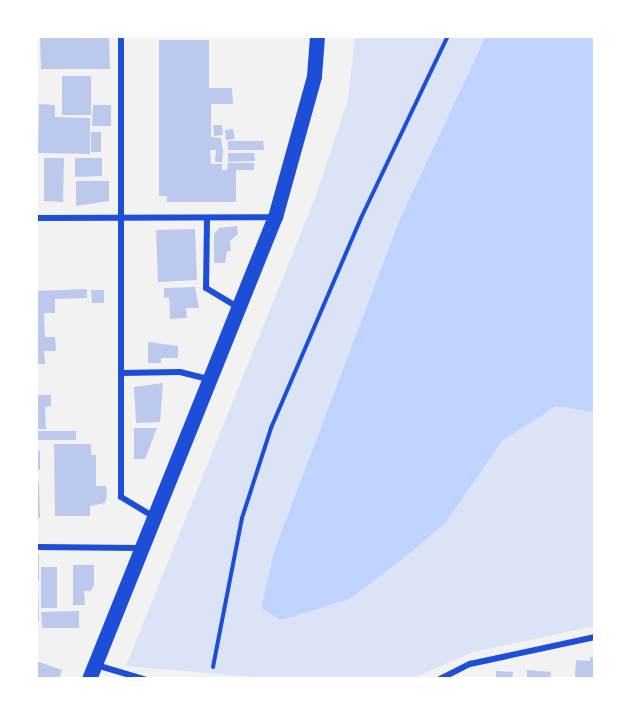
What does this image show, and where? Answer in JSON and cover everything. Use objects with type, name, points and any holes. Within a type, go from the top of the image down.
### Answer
[{"type":"main road","points":[[92,672],[275,217],[314,76],[317,36]]},
{"type":"street","points":[[121,36],[121,497],[154,517]]},
{"type":"street","points":[[36,218],[275,217]]},
{"type":"street","points":[[207,219],[206,288],[239,308]]},
{"type":"street","points":[[121,374],[180,372],[210,379]]},
{"type":"street","points":[[36,547],[141,548]]},
{"type":"street","points":[[440,679],[470,664],[595,637]]},
{"type":"street","points":[[92,672],[144,679]]},
{"type":"path","points":[[213,667],[242,518],[272,428],[366,207],[448,36]]},
{"type":"shaded area","points":[[355,36],[595,36],[595,626],[473,652],[411,679],[276,679],[126,666],[315,198],[348,99]]},
{"type":"water","points":[[486,36],[595,36],[595,412],[556,406],[502,441],[446,522],[410,553],[350,599],[281,620],[261,608],[275,549],[400,219]]},
{"type":"building","points":[[109,36],[110,69],[41,69],[40,37]]},
{"type":"building","points":[[159,40],[209,40],[209,88],[232,88],[233,104],[211,104],[211,137],[221,138],[222,162],[215,162],[216,150],[210,150],[211,164],[222,164],[222,170],[227,170],[228,163],[254,163],[254,170],[236,170],[236,202],[167,202],[167,196],[159,196]]},
{"type":"building","points":[[62,76],[91,76],[91,115],[62,115]]},
{"type":"building","points":[[39,104],[55,105],[55,117],[90,118],[90,154],[38,153]]},
{"type":"building","points":[[93,105],[111,105],[111,126],[92,126]]},
{"type":"building","points":[[213,125],[222,125],[223,135],[214,136]]},
{"type":"building","points":[[233,129],[235,139],[226,140],[225,130]]},
{"type":"building","points":[[91,132],[101,132],[101,152],[91,152]]},
{"type":"building","points":[[228,141],[263,141],[264,150],[228,150]]},
{"type":"building","points":[[228,153],[254,153],[255,161],[228,162]]},
{"type":"building","points":[[44,158],[64,158],[63,202],[44,201]]},
{"type":"building","points":[[75,158],[102,158],[102,176],[75,177]]},
{"type":"building","points":[[76,181],[109,181],[109,201],[76,206]]},
{"type":"building","points":[[237,226],[238,234],[230,241],[231,251],[227,251],[225,263],[214,263],[214,234],[219,228]]},
{"type":"building","points":[[195,229],[197,280],[158,282],[156,230]]},
{"type":"building","points":[[195,287],[199,308],[186,308],[187,318],[170,319],[169,297],[164,298],[164,288]]},
{"type":"building","points":[[87,289],[87,298],[55,299],[55,313],[44,313],[45,337],[55,337],[56,351],[44,351],[45,364],[36,364],[36,291]]},
{"type":"building","points":[[91,290],[104,290],[104,303],[92,303]]},
{"type":"building","points":[[148,342],[178,346],[178,358],[161,358],[161,363],[148,363]]},
{"type":"building","points":[[163,383],[160,422],[136,423],[134,387]]},
{"type":"building","points":[[36,395],[51,395],[51,406],[45,407],[46,429],[36,429]]},
{"type":"building","points":[[134,428],[157,428],[145,459],[134,459]]},
{"type":"building","points":[[36,431],[76,431],[76,440],[36,440]]},
{"type":"building","points":[[54,444],[91,444],[91,455],[96,455],[96,486],[106,486],[107,496],[105,503],[90,506],[90,516],[55,516]]},
{"type":"building","points":[[36,450],[40,451],[40,470],[36,470]]},
{"type":"building","points":[[36,482],[39,482],[40,518],[36,518]]},
{"type":"building","points":[[36,554],[39,554],[39,581],[36,581]]},
{"type":"building","points":[[73,565],[94,565],[94,585],[91,591],[84,591],[85,605],[73,605]]},
{"type":"building","points":[[41,567],[57,567],[57,608],[41,608]]},
{"type":"building","points":[[36,582],[38,582],[39,621],[36,621]]},
{"type":"building","points":[[79,611],[79,628],[42,628],[41,612]]},
{"type":"building","points":[[590,657],[595,658],[595,679],[571,679],[575,677],[576,660],[590,661]]},
{"type":"building","points":[[36,661],[62,670],[59,679],[36,679]]},
{"type":"building","points":[[527,670],[551,672],[550,679],[527,679]]},
{"type":"building","points":[[496,671],[513,672],[512,679],[496,679]]}]
